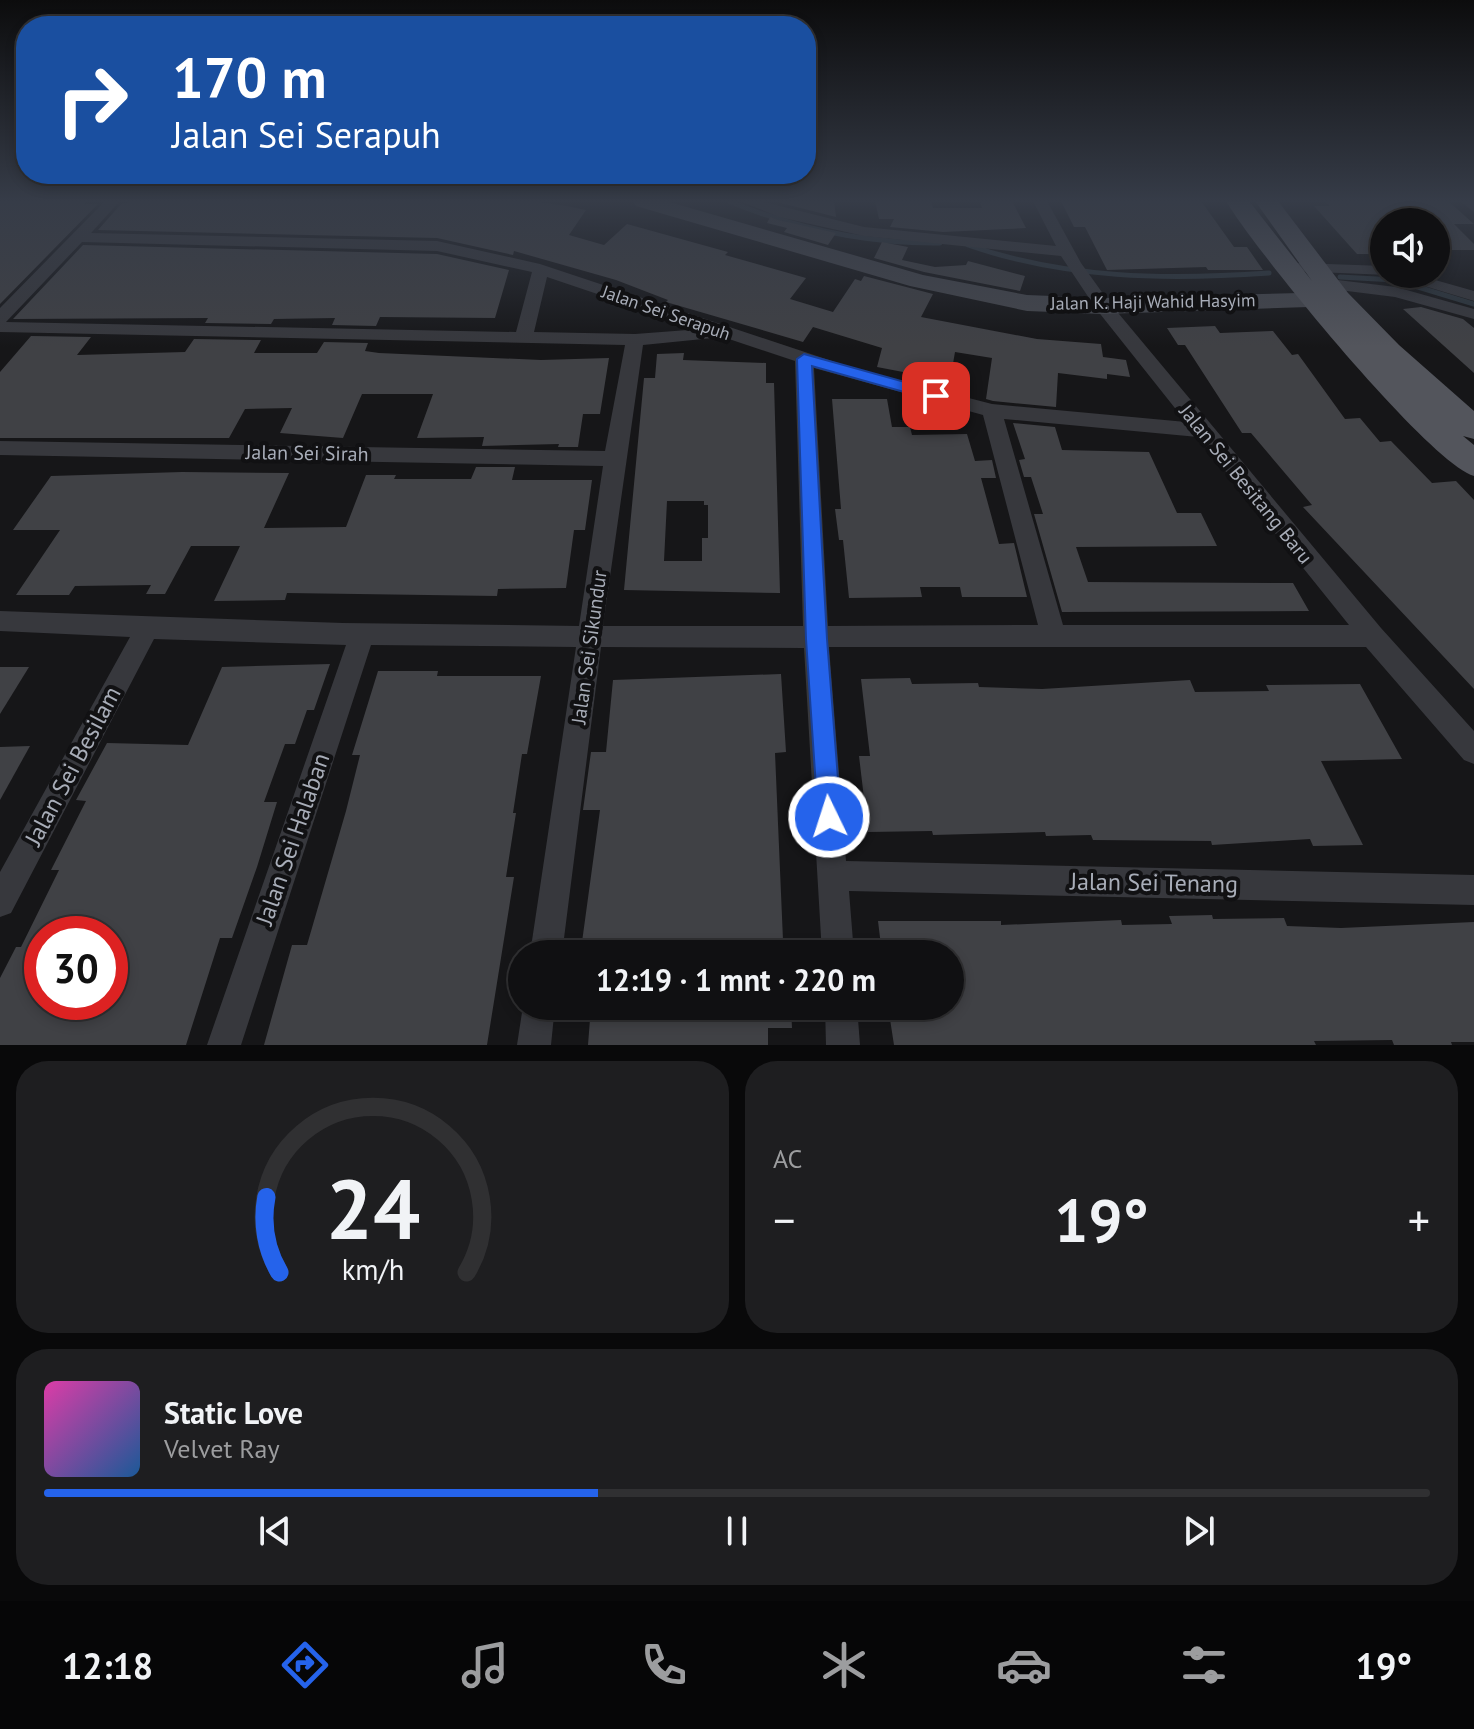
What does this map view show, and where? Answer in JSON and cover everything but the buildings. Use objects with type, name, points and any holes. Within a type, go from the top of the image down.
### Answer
[{"type":"main road","points":[[1273,250],[1286,268],[1324,288],[1474,428]]},
{"type":"main road","points":[[1299,250],[1367,363],[1474,464]]},
{"type":"street","points":[[0,318],[66,250]]},
{"type":"street","name":"Jalan Sei Serapuh","points":[[453,250],[541,270],[804,359],[992,411],[1201,430]]},
{"type":"street","name":"Jalan K. Haji Wahid Hasyim","points":[[814,250],[964,293],[1027,303],[1103,306],[1324,288]]},
{"type":"street","points":[[1012,250],[1070,258]]},
{"type":"street","name":"Jalan Sei Besitang Baru","points":[[1066,250],[1103,306],[1201,430],[1372,636],[1474,751]]},
{"type":"street","points":[[523,339],[541,270]]},
{"type":"street","points":[[1324,288],[1370,275]]},
{"type":"street","points":[[1324,288],[1396,292],[1474,314]]},
{"type":"street","points":[[1446,288],[1474,296]]},
{"type":"street","points":[[0,327],[635,340],[725,333]]},
{"type":"street","name":"Jalan Sei Sikundur","points":[[548,940],[614,459],[635,340]]},
{"type":"street","points":[[804,359],[816,639],[837,940]]},
{"type":"street","points":[[992,411],[1053,634]]},
{"type":"street","name":"Jalan Sei Sirah","points":[[0,448],[614,459]]},
{"type":"street","points":[[0,621],[147,629],[816,639],[1053,634],[1372,636]]},
{"type":"street","name":"Jalan Sei Besilam","points":[[0,902],[147,629]]},
{"type":"street","name":"Jalan Sei Halaban","points":[[224,1045],[363,632]]},
{"type":"street","name":"Jalan Sei Tenang","points":[[834,876],[1474,890]]},
{"type":"street","points":[[534,1045],[537,1020]]},
{"type":"street","points":[[842,1020],[843,1045]]},
{"type":"waterway","points":[[984,250],[1079,271],[1154,276],[1269,273]]},
{"type":"waterway","points":[[1340,277],[1395,280],[1474,304]]},
{"type":"route","points":[[829,817],[816,639],[804,359],[936,396]]}]
